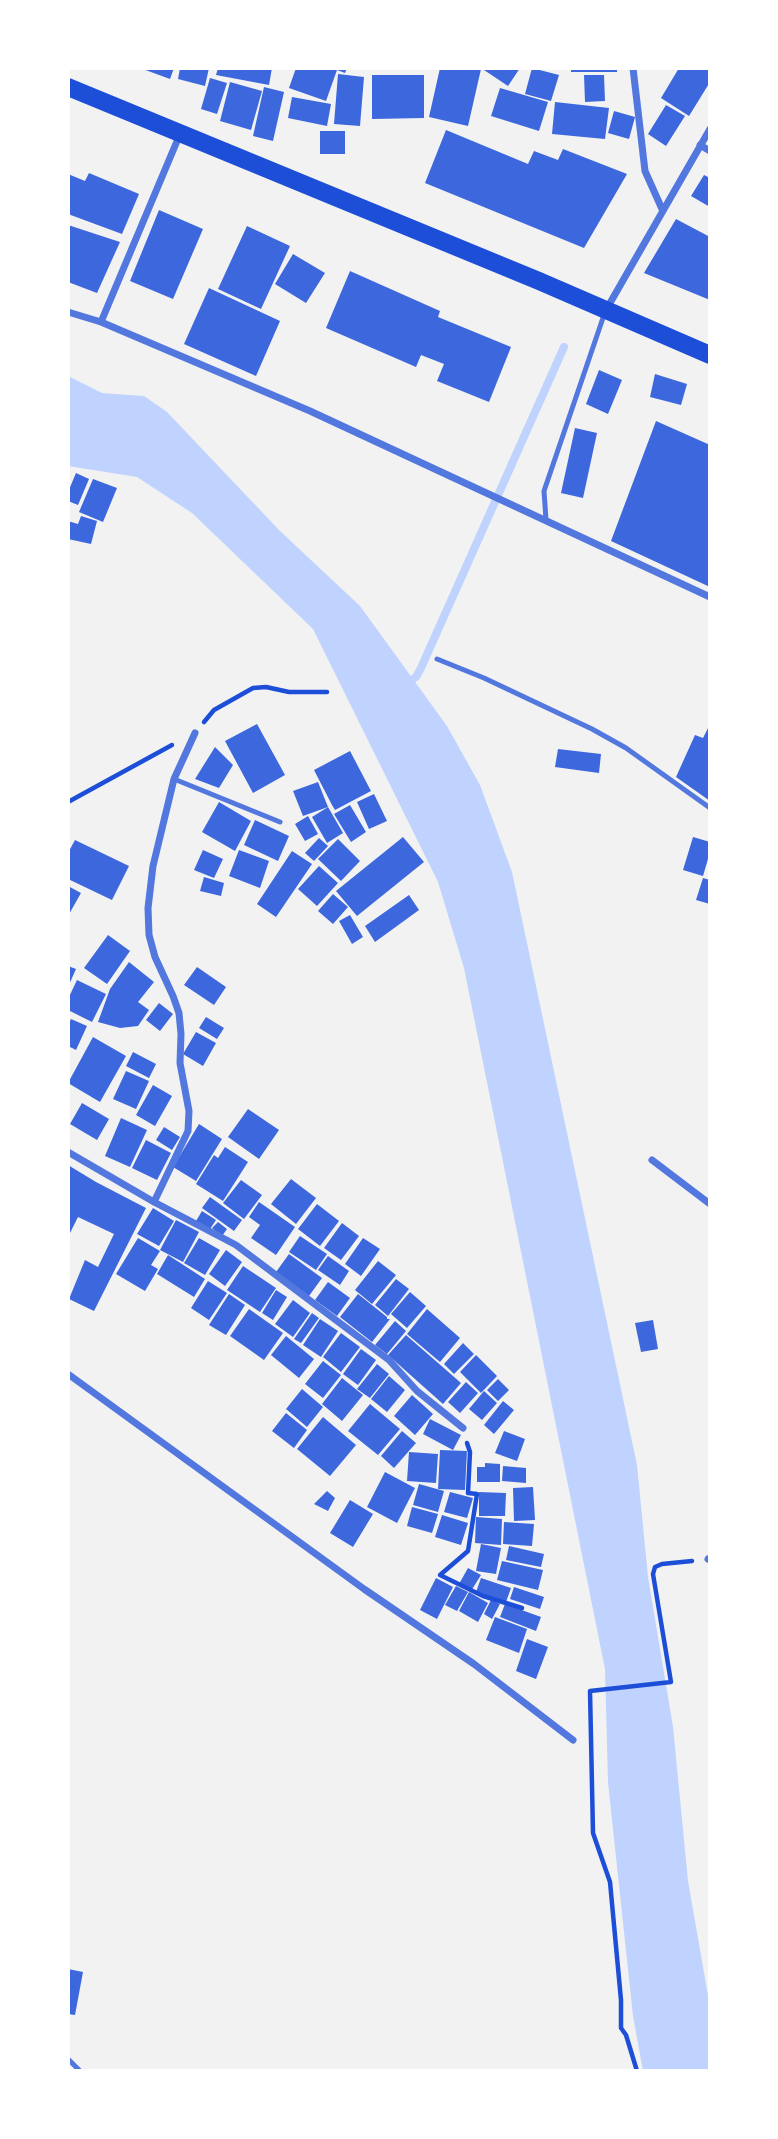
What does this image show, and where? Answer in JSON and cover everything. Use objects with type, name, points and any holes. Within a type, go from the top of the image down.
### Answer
[{"type":"main road","points":[[68,87],[710,355]]},
{"type":"street","points":[[633,68],[645,171],[662,209]]},
{"type":"street","points":[[606,310],[710,129]]},
{"type":"street","points":[[101,322],[180,134]]},
{"type":"street","points":[[700,145],[710,151]]},
{"type":"street","points":[[68,312],[101,322],[310,411],[710,597]]},
{"type":"street","points":[[154,1202],[188,1131],[189,1111],[180,1063],[179,1013],[155,957],[149,935],[148,908],[153,866],[174,779],[195,733]]},
{"type":"street","points":[[68,1152],[246,1253],[389,1360],[418,1391],[463,1428]]},
{"type":"street","points":[[652,1160],[710,1204]]},
{"type":"street","points":[[68,1374],[364,1589],[474,1664],[573,1740]]},
{"type":"lane","points":[[546,520],[544,491],[606,310]]},
{"type":"lane","points":[[437,659],[592,729],[626,748],[710,808]]},
{"type":"lane","points":[[174,779],[280,822]]},
{"type":"lane","points":[[68,2059],[80,2071]]},
{"type":"path","points":[[463,1428],[470,1452],[468,1493],[477,1494],[475,1516],[468,1551],[440,1575],[476,1593],[522,1608]]},
{"type":"path","points":[[637,2071],[626,2035],[621,2028],[621,2000],[610,1882],[593,1833],[590,1692],[671,1682],[653,1574],[655,1567],[709,1559]]},
{"type":"water","points":[[68,376],[102,393],[144,396],[167,412],[279,530],[360,606],[447,726],[480,785],[512,872],[637,1465],[648,1577],[673,1727],[688,1881],[710,2007],[710,2071],[643,2071],[633,2016],[608,1782],[605,1669],[464,968],[438,882],[313,629],[192,513],[137,477],[68,466]]},
{"type":"building","points":[[140,68],[174,68],[170,79]]},
{"type":"building","points":[[180,68],[209,68],[205,86],[178,79]]},
{"type":"building","points":[[218,68],[272,68],[269,85],[216,75]]},
{"type":"building","points":[[296,68],[347,68],[345,73],[337,70],[326,101],[289,88]]},
{"type":"building","points":[[440,68],[481,69],[468,126],[429,117]]},
{"type":"building","points":[[481,68],[520,68],[508,86]]},
{"type":"building","points":[[532,68],[559,75],[551,101],[525,94]]},
{"type":"building","points":[[571,68],[617,68],[617,72],[571,72]]},
{"type":"building","points":[[679,68],[710,68],[710,82],[689,116],[661,98]]},
{"type":"building","points":[[338,74],[364,77],[360,126],[334,124]]},
{"type":"building","points":[[372,75],[424,75],[424,118],[372,119]]},
{"type":"building","points":[[584,75],[604,75],[605,101],[585,102]]},
{"type":"building","points":[[210,78],[227,83],[217,114],[201,109]]},
{"type":"building","points":[[230,82],[262,91],[251,130],[220,121]]},
{"type":"building","points":[[264,87],[284,92],[273,141],[253,136]]},
{"type":"building","points":[[500,88],[548,102],[539,131],[491,116]]},
{"type":"building","points":[[292,97],[331,104],[327,126],[288,118]]},
{"type":"building","points":[[555,102],[609,108],[605,139],[552,134]]},
{"type":"building","points":[[666,105],[685,116],[666,146],[648,134]]},
{"type":"building","points":[[614,111],[635,117],[629,139],[608,133]]},
{"type":"building","points":[[446,130],[528,164],[534,151],[558,160],[563,149],[627,174],[584,248],[425,183]]},
{"type":"building","points":[[320,131],[345,131],[345,154],[320,154]]},
{"type":"building","points":[[89,173],[139,194],[122,234],[68,214],[68,174],[85,181]]},
{"type":"building","points":[[704,175],[710,178],[710,207],[691,196]]},
{"type":"building","points":[[159,210],[203,229],[173,299],[130,281]]},
{"type":"building","points":[[676,219],[710,237],[710,300],[644,273]]},
{"type":"building","points":[[68,225],[120,242],[97,293],[68,282]]},
{"type":"building","points":[[247,226],[290,246],[261,309],[218,289]]},
{"type":"building","points":[[293,254],[325,273],[306,303],[275,284]]},
{"type":"building","points":[[350,271],[440,311],[438,317],[511,347],[489,402],[437,381],[444,364],[421,355],[416,367],[326,328]]},
{"type":"building","points":[[209,288],[280,321],[256,376],[184,344]]},
{"type":"building","points":[[599,370],[622,380],[608,414],[586,404]]},
{"type":"building","points":[[655,374],[687,384],[681,405],[650,397]]},
{"type":"building","points":[[656,421],[710,445],[710,587],[611,541]]},
{"type":"building","points":[[575,428],[597,433],[583,498],[561,493]]},
{"type":"building","points":[[76,473],[89,479],[78,505],[68,501],[68,492]]},
{"type":"building","points":[[93,479],[117,488],[103,522],[79,512]]},
{"type":"building","points":[[81,516],[97,521],[91,544],[68,539],[68,521],[78,524]]},
{"type":"building","points":[[257,724],[285,775],[253,793],[225,741]]},
{"type":"building","points":[[710,724],[710,801],[676,777],[695,735],[703,738]]},
{"type":"building","points":[[215,747],[233,765],[219,788],[195,779]]},
{"type":"building","points":[[558,749],[601,754],[599,773],[555,767]]},
{"type":"building","points":[[350,751],[371,791],[335,810],[314,770]]},
{"type":"building","points":[[318,782],[328,807],[303,816],[293,791]]},
{"type":"building","points":[[374,794],[387,821],[369,829],[357,802]]},
{"type":"building","points":[[219,802],[251,821],[235,851],[202,832]]},
{"type":"building","points":[[350,805],[366,832],[351,842],[334,814]]},
{"type":"building","points":[[328,807],[343,833],[327,843],[312,817]]},
{"type":"building","points":[[308,816],[318,834],[305,841],[295,824]]},
{"type":"building","points":[[255,820],[289,836],[278,861],[244,845]]},
{"type":"building","points":[[403,837],[424,862],[357,916],[336,891]]},
{"type":"building","points":[[693,837],[710,842],[703,876],[683,870]]},
{"type":"building","points":[[319,838],[328,846],[314,861],[305,853]]},
{"type":"building","points":[[338,839],[360,861],[341,881],[318,859]]},
{"type":"building","points":[[75,840],[129,866],[112,900],[68,879],[68,853]]},
{"type":"building","points":[[203,850],[223,859],[214,878],[194,870]]},
{"type":"building","points":[[239,850],[269,861],[260,888],[229,876]]},
{"type":"building","points":[[292,851],[312,864],[276,917],[257,904]]},
{"type":"building","points":[[319,866],[338,883],[317,906],[298,889]]},
{"type":"building","points":[[204,877],[224,883],[221,896],[200,891]]},
{"type":"building","points":[[703,878],[710,880],[710,904],[696,900]]},
{"type":"building","points":[[68,886],[81,893],[68,916]]},
{"type":"building","points":[[333,894],[348,907],[333,924],[318,911]]},
{"type":"building","points":[[409,895],[419,910],[375,942],[365,926]]},
{"type":"building","points":[[350,915],[363,937],[352,944],[339,921]]},
{"type":"building","points":[[108,935],[130,951],[107,984],[84,968]]},
{"type":"building","points":[[129,962],[154,982],[138,1002],[149,1010],[138,1026],[120,1028],[98,1022],[110,989]]},
{"type":"building","points":[[68,966],[76,969],[68,987]]},
{"type":"building","points":[[197,967],[226,987],[214,1005],[184,985]]},
{"type":"building","points":[[77,980],[106,994],[92,1022],[68,1010],[68,999]]},
{"type":"building","points":[[159,1003],[173,1014],[160,1031],[146,1020]]},
{"type":"building","points":[[206,1017],[224,1028],[217,1039],[199,1028]]},
{"type":"building","points":[[71,1019],[87,1026],[76,1050],[68,1046],[68,1025]]},
{"type":"building","points":[[196,1032],[216,1043],[203,1066],[183,1054]]},
{"type":"building","points":[[93,1037],[126,1056],[100,1102],[68,1083]]},
{"type":"building","points":[[133,1052],[156,1064],[149,1078],[126,1066]]},
{"type":"building","points":[[126,1071],[149,1081],[136,1109],[113,1099]]},
{"type":"building","points":[[153,1085],[172,1096],[155,1126],[136,1115]]},
{"type":"building","points":[[82,1103],[109,1119],[97,1140],[70,1124]]},
{"type":"building","points":[[248,1109],[279,1130],[259,1159],[228,1137]]},
{"type":"building","points":[[121,1118],[147,1130],[130,1167],[105,1156]]},
{"type":"building","points":[[199,1124],[222,1139],[196,1181],[173,1167]]},
{"type":"building","points":[[164,1127],[180,1137],[172,1150],[156,1140]]},
{"type":"building","points":[[146,1140],[171,1153],[157,1180],[132,1168]]},
{"type":"building","points":[[225,1147],[248,1162],[223,1201],[196,1184],[214,1155],[218,1158]]},
{"type":"building","points":[[68,1165],[146,1208],[94,1311],[69,1299],[85,1260],[98,1267],[114,1234],[78,1217],[68,1237]]},
{"type":"building","points":[[291,1179],[316,1198],[296,1224],[271,1204]]},
{"type":"building","points":[[241,1180],[262,1195],[244,1219],[223,1203]]},
{"type":"building","points":[[210,1197],[242,1220],[234,1231],[202,1208]]},
{"type":"building","points":[[259,1202],[295,1227],[276,1255],[251,1238],[260,1225],[249,1217]]},
{"type":"building","points":[[317,1204],[339,1221],[320,1246],[298,1229]]},
{"type":"building","points":[[153,1208],[174,1221],[159,1246],[137,1234]]},
{"type":"building","points":[[202,1211],[216,1220],[210,1229],[196,1221]]},
{"type":"building","points":[[176,1220],[199,1232],[183,1262],[160,1250]]},
{"type":"building","points":[[218,1222],[227,1229],[222,1236],[212,1228]]},
{"type":"building","points":[[342,1223],[359,1236],[341,1260],[324,1248]]},
{"type":"building","points":[[300,1236],[327,1254],[316,1270],[289,1252]]},
{"type":"building","points":[[138,1238],[160,1251],[151,1265],[158,1269],[145,1291],[116,1274]]},
{"type":"building","points":[[199,1238],[220,1250],[205,1275],[184,1263]]},
{"type":"building","points":[[363,1238],[380,1249],[361,1276],[345,1264]]},
{"type":"building","points":[[226,1250],[242,1262],[225,1286],[209,1274]]},
{"type":"building","points":[[289,1254],[322,1278],[309,1296],[276,1272]]},
{"type":"building","points":[[168,1255],[205,1279],[194,1297],[157,1274]]},
{"type":"building","points":[[328,1256],[349,1271],[340,1285],[318,1270]]},
{"type":"building","points":[[378,1261],[396,1275],[372,1304],[355,1290]]},
{"type":"building","points":[[243,1266],[276,1288],[260,1312],[227,1290]]},
{"type":"building","points":[[396,1279],[409,1289],[388,1316],[375,1305]]},
{"type":"building","points":[[208,1281],[227,1293],[209,1320],[191,1308]]},
{"type":"building","points":[[328,1282],[350,1298],[337,1316],[315,1300]]},
{"type":"building","points":[[276,1290],[287,1297],[273,1320],[262,1313]]},
{"type":"building","points":[[410,1292],[426,1306],[407,1328],[391,1314]]},
{"type":"building","points":[[229,1294],[245,1305],[226,1335],[209,1325]]},
{"type":"building","points":[[358,1294],[390,1319],[372,1342],[340,1317]]},
{"type":"building","points":[[293,1300],[310,1313],[293,1337],[275,1324]]},
{"type":"building","points":[[249,1309],[283,1333],[264,1360],[230,1336]]},
{"type":"building","points":[[427,1309],[460,1338],[440,1362],[407,1334]]},
{"type":"building","points":[[312,1313],[319,1318],[301,1343],[294,1339]]},
{"type":"building","points":[[320,1319],[338,1331],[321,1357],[303,1345]]},
{"type":"building","points":[[653,1320],[658,1349],[641,1352],[635,1323]]},
{"type":"building","points":[[395,1321],[406,1331],[387,1354],[375,1345]]},
{"type":"building","points":[[341,1333],[360,1347],[341,1372],[323,1357]]},
{"type":"building","points":[[406,1335],[461,1383],[443,1404],[388,1355]]},
{"type":"building","points":[[286,1336],[314,1359],[299,1378],[271,1355]]},
{"type":"building","points":[[463,1343],[474,1354],[454,1374],[444,1364]]},
{"type":"building","points":[[361,1349],[376,1360],[358,1385],[343,1374]]},
{"type":"building","points":[[476,1355],[497,1376],[481,1393],[460,1372]]},
{"type":"building","points":[[323,1361],[341,1375],[323,1398],[305,1384]]},
{"type":"building","points":[[377,1364],[389,1374],[370,1398],[357,1389]]},
{"type":"building","points":[[389,1376],[405,1390],[387,1412],[371,1399]]},
{"type":"building","points":[[342,1378],[363,1395],[342,1421],[322,1404]]},
{"type":"building","points":[[498,1379],[509,1390],[498,1401],[487,1390]]},
{"type":"building","points":[[466,1382],[478,1393],[460,1413],[448,1402]]},
{"type":"building","points":[[302,1389],[323,1407],[307,1427],[286,1409]]},
{"type":"building","points":[[484,1391],[497,1403],[482,1420],[469,1409]]},
{"type":"building","points":[[412,1395],[433,1414],[415,1435],[394,1416]]},
{"type":"building","points":[[503,1401],[514,1410],[494,1434],[484,1425]]},
{"type":"building","points":[[370,1404],[400,1429],[378,1455],[348,1431]]},
{"type":"building","points":[[286,1413],[307,1430],[294,1448],[272,1431]]},
{"type":"building","points":[[323,1417],[356,1445],[330,1476],[297,1449]]},
{"type":"building","points":[[430,1419],[461,1435],[453,1450],[423,1434]]},
{"type":"building","points":[[402,1431],[416,1443],[394,1468],[381,1456]]},
{"type":"building","points":[[504,1431],[525,1439],[517,1461],[495,1453]]},
{"type":"building","points":[[440,1450],[467,1451],[465,1490],[438,1489]]},
{"type":"building","points":[[409,1452],[438,1454],[436,1483],[407,1481]]},
{"type":"building","points":[[485,1463],[500,1464],[500,1482],[477,1482],[477,1467],[485,1467]]},
{"type":"building","points":[[503,1466],[526,1468],[526,1483],[502,1481]]},
{"type":"building","points":[[385,1472],[415,1488],[397,1523],[367,1507]]},
{"type":"building","points":[[419,1484],[444,1491],[438,1512],[413,1505]]},
{"type":"building","points":[[533,1487],[535,1520],[514,1521],[513,1488]]},
{"type":"building","points":[[327,1491],[335,1498],[328,1511],[314,1504]]},
{"type":"building","points":[[450,1492],[473,1498],[467,1518],[444,1512]]},
{"type":"building","points":[[479,1492],[506,1493],[505,1516],[479,1516]]},
{"type":"building","points":[[350,1500],[373,1514],[353,1547],[330,1533]]},
{"type":"building","points":[[412,1507],[438,1514],[432,1533],[407,1526]]},
{"type":"building","points":[[442,1515],[468,1523],[461,1545],[435,1537]]},
{"type":"building","points":[[476,1517],[502,1519],[501,1545],[475,1543]]},
{"type":"building","points":[[504,1522],[534,1524],[532,1546],[503,1544]]},
{"type":"building","points":[[481,1544],[501,1548],[496,1574],[476,1571]]},
{"type":"building","points":[[509,1546],[544,1554],[541,1567],[506,1560]]},
{"type":"building","points":[[502,1561],[543,1570],[538,1590],[497,1580]]},
{"type":"building","points":[[468,1568],[481,1575],[471,1591],[459,1584]]},
{"type":"building","points":[[436,1578],[453,1587],[437,1619],[420,1610]]},
{"type":"building","points":[[481,1578],[511,1588],[506,1602],[476,1592]]},
{"type":"building","points":[[456,1586],[468,1592],[457,1611],[445,1605]]},
{"type":"building","points":[[514,1587],[544,1597],[540,1609],[510,1599]]},
{"type":"building","points":[[469,1592],[488,1603],[478,1622],[459,1611]]},
{"type":"building","points":[[491,1600],[500,1604],[492,1619],[484,1614]]},
{"type":"building","points":[[505,1604],[541,1617],[536,1631],[500,1617]]},
{"type":"building","points":[[495,1617],[527,1629],[519,1653],[486,1640]]},
{"type":"building","points":[[527,1639],[548,1647],[536,1679],[516,1671]]},
{"type":"building","points":[[68,1969],[83,1972],[75,2015],[68,2014]]},
{"type":"waterway","points":[[405,684],[416,677],[421,668],[564,347]]}]
